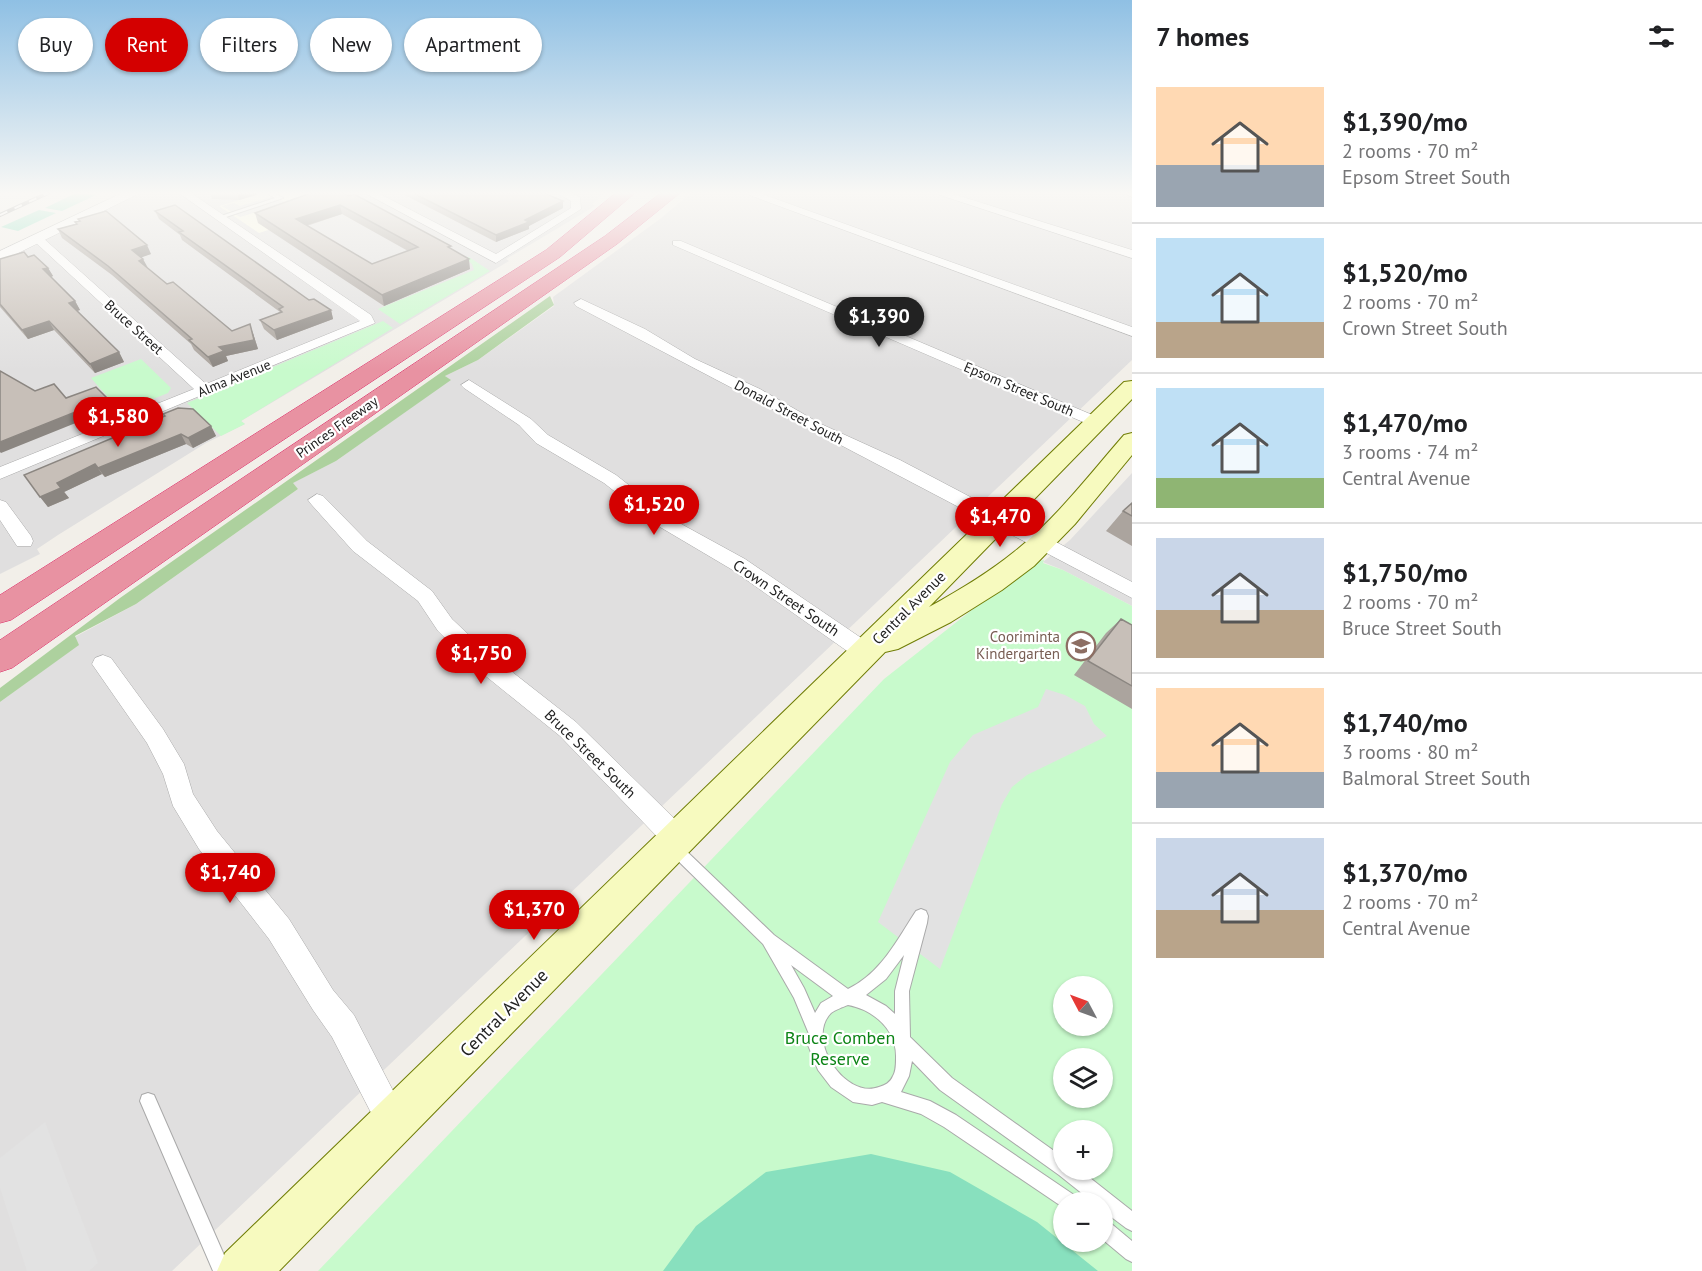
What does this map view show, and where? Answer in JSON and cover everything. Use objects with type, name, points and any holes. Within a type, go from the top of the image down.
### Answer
[{"type":"highway","name":"Princes Freeway","points":[[0,658],[593,252]]},
{"type":"highway","name":"Princes Freeway","points":[[0,611],[553,253]]},
{"type":"highway","points":[[0,597],[321,402]]},
{"type":"highway","points":[[0,673],[144,560]]},
{"type":"main road","name":"Central Avenue","points":[[243,1271],[1132,387]]},
{"type":"main road","name":"Central Avenue","points":[[865,652],[938,617],[983,588],[1041,543],[1132,440]]},
{"type":"street","name":"Bruce Street","points":[[53,252],[204,390]]},
{"type":"street","name":"Alma Avenue","points":[[0,473],[368,323],[366,318],[272,252]]},
{"type":"street","points":[[483,252],[496,259],[507,252]]},
{"type":"street","name":"Epsom Street South","points":[[699,252],[1096,422]]},
{"type":"street","points":[[912,252],[1132,332]]},
{"type":"street","name":"Donald Street South","points":[[581,303],[1132,591]]},
{"type":"street","name":"Crown Street South","points":[[469,385],[525,422],[543,439],[604,475],[666,523],[738,564],[865,652]]},
{"type":"street","name":"Bruce Street South","points":[[317,500],[360,546],[425,596],[445,625],[476,654],[568,729],[675,842]]},
{"type":"street","points":[[0,506],[24,541]]},
{"type":"street","points":[[103,664],[155,736],[175,772],[182,798],[208,840],[279,929],[323,1000],[343,1026],[393,1123]]},
{"type":"lane","points":[[675,842],[769,940],[847,997],[860,999],[879,1009],[895,1026],[902,1040],[946,1084],[1053,1160]]},
{"type":"lane","points":[[815,1030],[825,1007],[865,990],[881,977],[921,916],[902,991],[902,1040],[905,1057],[903,1073],[897,1087],[885,1095]]},
{"type":"lane","points":[[769,940],[799,993],[815,1030],[816,1046],[821,1062],[843,1088],[865,1097],[885,1095],[924,1107],[950,1121],[1055,1192]]},
{"type":"lane","points":[[148,1101],[222,1271]]},
{"type":"lane","points":[[1079,1180],[1132,1222]]},
{"type":"lane","points":[[1113,1237],[1132,1253]]},
{"type":"shaded area","points":[[20,252],[517,252],[506,259],[509,261],[241,421],[245,424],[206,443],[58,535],[37,549],[40,554],[0,574],[0,262]]},
{"type":"shaded area","points":[[614,252],[1132,252],[1132,360],[172,1271],[0,1271],[0,702],[78,645],[75,637],[136,604],[298,489],[292,483],[336,461],[450,380],[445,376],[478,360],[554,306],[553,297]]},
{"type":"shaded area","points":[[1132,473],[1132,606],[1043,562],[1070,540]]},
{"type":"shaded area","points":[[1046,689],[1065,695],[1085,706],[1094,724],[1107,736],[1027,775],[1012,787],[1002,804],[940,969],[878,922],[950,762],[973,735],[1038,707]]},
{"type":"shaded area","points":[[45,1122],[98,1263],[89,1271],[27,1271],[0,1188],[0,1158]]},
{"type":"green space","points":[[469,257],[490,271],[400,324],[378,309],[474,270],[472,264],[465,258]]},
{"type":"green space","points":[[550,296],[554,305],[478,360],[445,376],[451,380],[336,461],[293,483],[298,489],[136,604],[75,636],[79,645],[0,702],[0,688],[120,598]]},
{"type":"green space","points":[[383,321],[393,328],[241,421],[245,424],[221,436],[187,403]]},
{"type":"green space","points":[[141,359],[171,388],[168,393],[121,412],[91,378]]},
{"type":"green space","name":"Bruce Comben Reserve","points":[[1044,560],[1043,563],[1063,570],[1132,606],[1132,1271],[318,1271],[884,679],[1033,562]]},
{"type":"green space","points":[[871,1154],[950,1172],[1037,1222],[1053,1235],[1053,1252],[1074,1252],[1098,1271],[663,1271],[696,1226],[766,1172]]},
{"type":"building","points":[[23,252],[28,257],[34,255],[48,268],[43,269],[75,301],[69,303],[119,352],[90,364],[49,321],[22,330],[0,304],[0,259]]},
{"type":"building","points":[[90,252],[135,252],[143,259],[139,261],[167,284],[173,282],[232,331],[250,324],[254,340],[219,347],[224,351],[208,357],[189,340],[192,339]]},
{"type":"building","points":[[207,252],[242,252],[309,300],[314,299],[331,310],[274,330],[260,320],[282,312],[279,309],[283,307]]},
{"type":"building","points":[[316,252],[352,252],[372,264],[404,252],[457,252],[469,259],[382,295]]},
{"type":"building","points":[[0,371],[35,391],[54,384],[66,398],[96,387],[108,399],[0,442]]},
{"type":"building","points":[[178,408],[193,409],[211,426],[188,438],[181,434],[98,468],[95,464],[57,483],[61,488],[40,497],[24,475],[165,416],[163,414]]},
{"type":"building","points":[[1132,503],[1132,516],[1123,511]]},
{"type":"building","points":[[1121,619],[1132,625],[1132,686],[1088,661]]},
{"type":"place","name":"Cooriminta Kindergarten","points":[[1081,646]]}]
